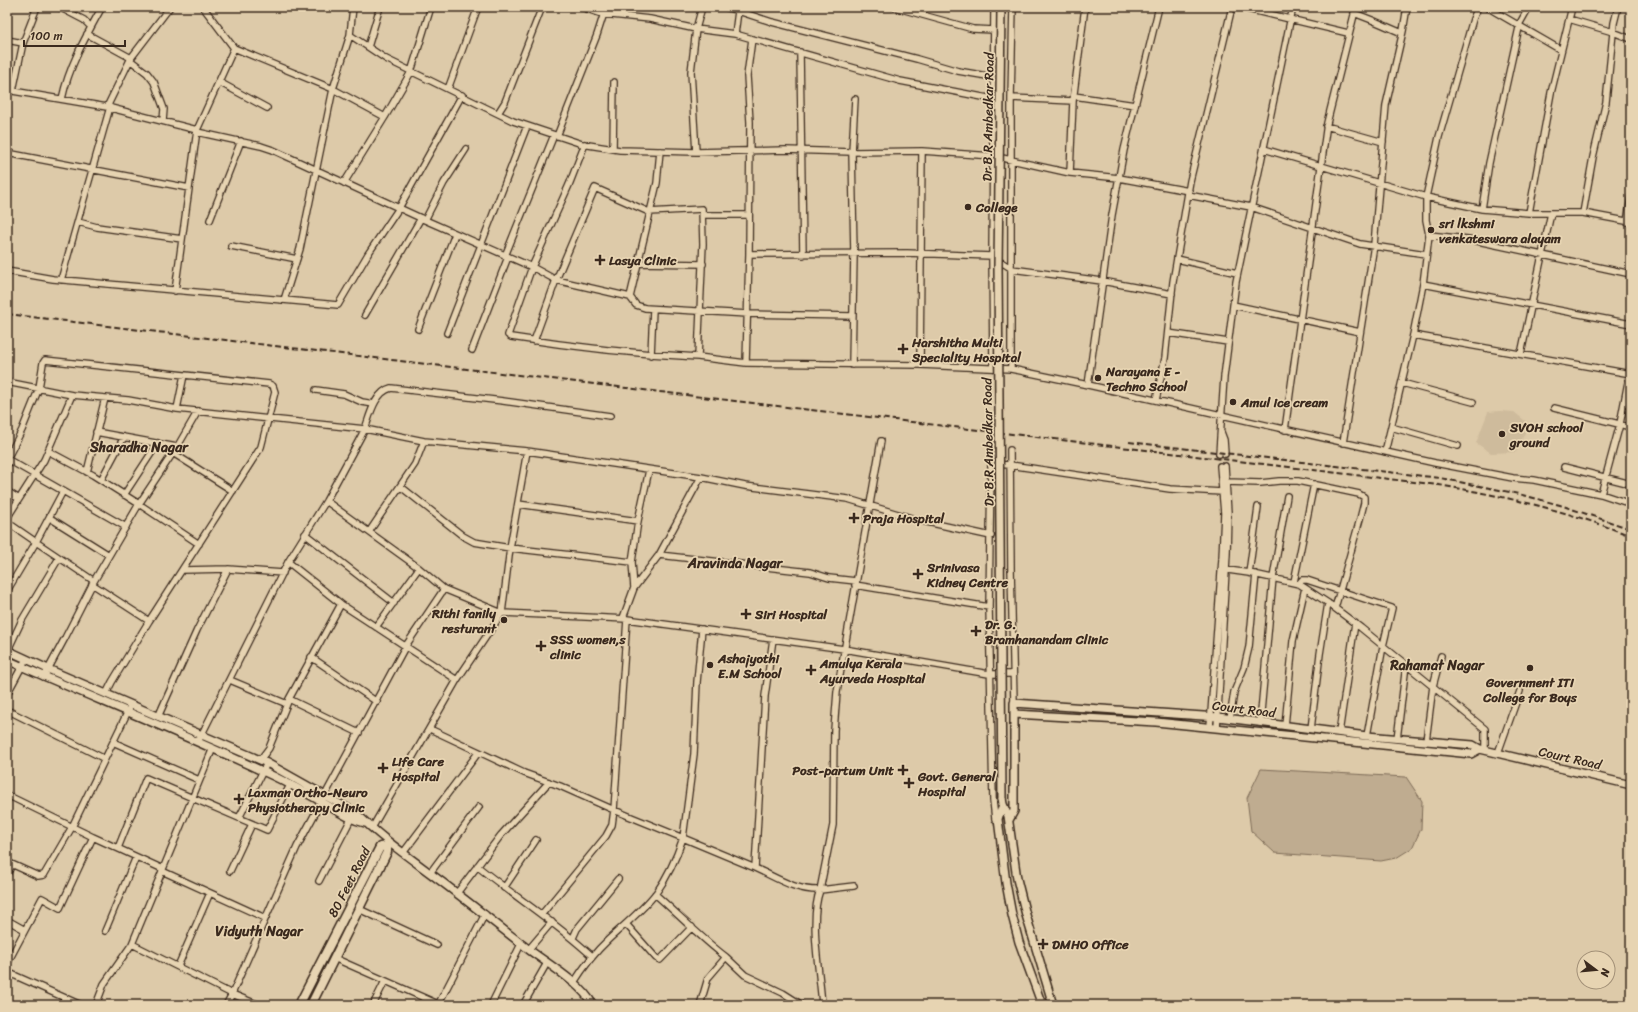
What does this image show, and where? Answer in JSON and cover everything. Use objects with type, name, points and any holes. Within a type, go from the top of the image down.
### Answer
[{"type":"main road","name":"80 Feet Road","points":[[311,1005],[387,852],[388,843]]},
{"type":"main road","name":"80 Feet Road","points":[[299,1005],[380,848],[388,843]]},
{"type":"street","points":[[37,7],[24,43],[10,90],[108,107],[197,131],[266,147],[455,234],[532,267],[556,280],[630,297],[636,305],[701,312],[853,316]]},
{"type":"street","points":[[59,7],[84,20],[91,27]]},
{"type":"street","points":[[62,99],[69,73],[87,34],[102,7]]},
{"type":"street","points":[[61,280],[93,168],[108,107],[130,59],[170,7]]},
{"type":"street","points":[[203,7],[234,48],[333,89],[385,117]]},
{"type":"street","points":[[284,300],[297,259],[333,89],[350,35],[352,7]]},
{"type":"street","points":[[368,47],[380,7]]},
{"type":"street","points":[[344,183],[411,72],[431,7]]},
{"type":"street","points":[[448,89],[478,7]]},
{"type":"street","points":[[498,113],[505,102],[542,7]]},
{"type":"street","points":[[581,7],[605,14],[650,19],[696,29],[735,34],[900,81],[993,99]]},
{"type":"street","points":[[472,350],[507,256],[605,14],[606,7]]},
{"type":"street","points":[[696,152],[691,72],[696,29],[702,7]]},
{"type":"street","points":[[725,7],[772,22],[903,55],[958,71],[993,77]]},
{"type":"street","points":[[894,7],[973,29],[994,30]]},
{"type":"street","points":[[993,368],[992,256],[994,7]]},
{"type":"street","name":"Dr B.R Ambedkar Road","points":[[1001,7],[998,267],[1002,801],[998,814],[998,822],[1012,915],[1019,942],[1042,1005]]},
{"type":"street","points":[[1012,369],[1010,98],[1013,7]]},
{"type":"street","points":[[1070,172],[1073,98],[1085,7]]},
{"type":"street","points":[[1088,385],[1102,281],[1119,178],[1159,7]]},
{"type":"street","points":[[1156,400],[1165,358],[1172,294],[1188,193],[1232,7]]},
{"type":"street","points":[[1239,7],[1348,33]]},
{"type":"street","points":[[1222,454],[1225,443],[1221,432],[1228,342],[1237,273],[1294,7]]},
{"type":"street","points":[[1285,430],[1326,126],[1348,33],[1356,7]]},
{"type":"street","points":[[1343,443],[1373,247],[1386,105],[1407,7]]},
{"type":"street","points":[[1385,452],[1413,336],[1423,284],[1428,235],[1426,220],[1426,197],[1449,101],[1473,19],[1478,7]]},
{"type":"street","points":[[1487,7],[1561,50]]},
{"type":"street","points":[[1482,209],[1489,163],[1520,25],[1529,7]]},
{"type":"street","points":[[1530,213],[1561,50],[1572,7]]},
{"type":"street","points":[[1583,213],[1593,157],[1606,102],[1613,32],[1618,7]]},
{"type":"street","points":[[735,9],[735,34]]},
{"type":"street","points":[[1354,13],[1402,33]]},
{"type":"street","points":[[1569,19],[1631,39]]},
{"type":"street","points":[[87,34],[130,59],[147,73],[154,82],[164,109],[163,121]]},
{"type":"street","points":[[350,35],[386,59],[513,121],[555,136],[585,144],[612,149],[660,151],[922,151],[993,156],[1011,161],[1070,172],[1119,178],[1252,207],[1313,229],[1373,247],[1426,254]]},
{"type":"street","points":[[746,363],[750,150],[747,76],[752,39]]},
{"type":"street","points":[[7,40],[24,43]]},
{"type":"street","points":[[175,291],[197,131],[234,48]]},
{"type":"street","points":[[800,52],[802,255]]},
{"type":"street","points":[[219,82],[267,108]]},
{"type":"street","points":[[612,149],[614,82]]},
{"type":"street","points":[[7,271],[61,280],[338,306],[368,254],[399,208],[462,95]]},
{"type":"street","points":[[1010,98],[1073,98],[1135,105]]},
{"type":"street","points":[[852,365],[854,254],[852,152],[855,99]]},
{"type":"street","points":[[447,333],[527,126]]},
{"type":"street","points":[[1326,126],[1383,142]]},
{"type":"street","points":[[210,220],[241,141]]},
{"type":"street","points":[[585,144],[569,185],[532,267],[508,335],[511,338],[651,355],[698,357],[746,363],[920,365],[1012,369],[1435,463],[1513,478],[1534,480],[1601,494],[1631,504]]},
{"type":"street","points":[[366,315],[444,183],[466,149]]},
{"type":"street","points":[[1264,149],[1426,197],[1482,209],[1530,213],[1583,213],[1629,222],[1631,197]]},
{"type":"street","points":[[630,297],[657,183],[660,151]]},
{"type":"street","points":[[920,365],[922,151]]},
{"type":"street","points":[[7,153],[76,167],[93,168],[189,188]]},
{"type":"street","points":[[534,341],[556,280],[594,188],[649,212],[702,209],[703,264],[698,357]]},
{"type":"street","points":[[1522,354],[1531,304],[1551,213]]},
{"type":"street","points":[[703,215],[749,215]]},
{"type":"street","points":[[78,222],[97,227],[182,239]]},
{"type":"street","points":[[418,329],[455,234]]},
{"type":"street","points":[[1428,235],[1468,239],[1631,274]]},
{"type":"street","points":[[231,246],[297,259]]},
{"type":"street","points":[[749,254],[921,254],[992,256],[1012,269],[1102,281],[1172,294]]},
{"type":"street","points":[[1177,259],[1237,273]]},
{"type":"street","points":[[637,263],[703,264]]},
{"type":"street","points":[[1423,284],[1631,324]]},
{"type":"street","points":[[1233,305],[1360,332]]},
{"type":"street","points":[[651,355],[653,308]]},
{"type":"street","points":[[1168,333],[1228,342]]},
{"type":"street","points":[[1413,336],[1630,374]]},
{"type":"street","points":[[106,694],[150,621],[261,447],[275,392],[272,385],[47,360],[43,363],[39,388],[22,430],[7,459],[126,527]]},
{"type":"street","points":[[1601,494],[1620,424],[1631,366]]},
{"type":"street","points":[[177,409],[184,375]]},
{"type":"street","points":[[7,382],[72,395],[128,400],[177,409],[365,429],[424,440],[527,451],[702,477],[752,487],[848,500],[870,505],[918,520],[991,536]]},
{"type":"street","points":[[1402,383],[1473,402]]},
{"type":"street","points":[[198,742],[288,562],[326,501],[365,429],[374,404],[383,390],[394,388],[610,416]]},
{"type":"street","points":[[316,390],[344,394],[362,402],[374,404]]},
{"type":"street","points":[[7,518],[48,451],[72,395]]},
{"type":"street","points":[[87,472],[104,398]]},
{"type":"street","points":[[1554,408],[1631,427]]},
{"type":"street","points":[[44,677],[109,555],[139,504],[177,447],[198,411]]},
{"type":"street","points":[[1391,427],[1458,446]]},
{"type":"street","points":[[96,432],[177,447]]},
{"type":"street","points":[[101,480],[124,437]]},
{"type":"street","points":[[369,532],[415,464],[424,440]]},
{"type":"street","points":[[822,1005],[816,943],[817,899],[833,825],[836,692],[881,441]]},
{"type":"street","points":[[124,495],[158,443]]},
{"type":"street","points":[[1009,820],[1014,810],[1010,450]]},
{"type":"street","points":[[48,451],[101,480],[200,544]]},
{"type":"street","points":[[370,826],[430,730],[457,680],[502,613],[510,548],[527,451]]},
{"type":"street","points":[[173,453],[234,491]]},
{"type":"street","points":[[998,822],[996,819],[994,800],[989,674],[991,464],[1010,465],[1170,489],[1222,492]]},
{"type":"street","points":[[1214,728],[1228,513],[1226,482],[1223,466],[1222,492],[1224,513],[1224,570]]},
{"type":"street","points":[[1564,467],[1631,484]]},
{"type":"street","points":[[634,588],[632,562],[638,521],[649,470]]},
{"type":"street","points":[[542,914],[606,836],[612,825],[625,618],[634,588],[659,555],[702,477]]},
{"type":"street","points":[[1226,482],[1260,483],[1298,481],[1359,494],[1364,497],[1360,519],[1335,608]]},
{"type":"street","points":[[1296,583],[1314,484]]},
{"type":"street","points":[[400,486],[466,538],[474,542],[510,548],[632,562]]},
{"type":"street","points":[[7,491],[19,499]]},
{"type":"street","points":[[7,591],[64,492]]},
{"type":"street","points":[[1260,723],[1273,578],[1288,496]]},
{"type":"street","points":[[326,501],[419,568],[444,589],[502,613],[625,618],[844,649],[989,674],[1013,674]]},
{"type":"street","points":[[518,504],[638,521]]},
{"type":"street","points":[[1249,573],[1258,507]]},
{"type":"street","points":[[50,518],[109,555]]},
{"type":"street","points":[[7,522],[60,558],[93,583],[150,621]]},
{"type":"street","points":[[305,534],[394,603]]},
{"type":"street","points":[[659,555],[810,572],[829,578],[989,607]]},
{"type":"street","points":[[60,558],[22,620],[7,650],[130,705],[202,734],[263,761],[324,799],[351,819],[370,826]]},
{"type":"street","points":[[288,562],[341,604],[457,680]]},
{"type":"street","points":[[376,627],[419,568]]},
{"type":"street","points":[[183,570],[228,569],[283,573]]},
{"type":"street","points":[[158,717],[197,630],[228,569]]},
{"type":"street","points":[[1224,570],[1256,574],[1296,583],[1328,603],[1355,623],[1485,729],[1482,749]]},
{"type":"street","points":[[1230,719],[1234,692],[1248,658],[1256,574]]},
{"type":"street","points":[[1296,583],[1302,580],[1307,580],[1392,608],[1383,646],[1367,736]]},
{"type":"street","points":[[1285,726],[1293,641],[1305,588]]},
{"type":"street","points":[[226,1005],[297,847],[377,702],[405,647],[444,589]]},
{"type":"street","points":[[1311,729],[1328,603]]},
{"type":"street","points":[[239,818],[263,771],[263,761],[288,701],[341,604]]},
{"type":"street","points":[[1340,733],[1355,623]]},
{"type":"street","points":[[573,984],[592,956],[655,894],[673,866],[683,838],[694,754],[697,682],[702,629]]},
{"type":"street","points":[[755,868],[766,696],[773,639]]},
{"type":"street","points":[[1426,741],[1433,686],[1441,656]]},
{"type":"street","points":[[311,657],[377,702]]},
{"type":"street","points":[[7,694],[26,659]]},
{"type":"street","points":[[7,660],[127,713],[213,748],[290,785],[356,813],[388,843],[430,872],[573,984],[590,1003]]},
{"type":"street","points":[[1397,738],[1406,665]]},
{"type":"street","points":[[230,680],[288,701],[359,733]]},
{"type":"street","points":[[1498,753],[1520,691]]},
{"type":"street","name":"Court Road","points":[[1014,703],[1215,717],[1367,736],[1473,745],[1482,749],[1631,785]]},
{"type":"street","points":[[7,874],[9,864],[42,876],[72,827],[130,705]]},
{"type":"street","points":[[7,710],[105,759]]},
{"type":"street","name":"Court Road","points":[[1014,714],[1156,722],[1471,754],[1482,749]]},
{"type":"street","points":[[430,730],[524,773],[755,868],[799,888],[807,890],[820,890],[854,886]]},
{"type":"street","points":[[113,742],[199,780]]},
{"type":"street","points":[[96,1005],[104,984],[132,944],[213,748]]},
{"type":"street","points":[[403,852],[478,753]]},
{"type":"street","points":[[118,848],[146,778],[268,830],[290,785]]},
{"type":"street","points":[[457,893],[501,835],[549,782]]},
{"type":"street","points":[[7,795],[265,918]]},
{"type":"street","name":"Dr B.R Ambedkar Road","points":[[1002,801],[1009,820],[1017,879],[1024,908],[1053,1005]]},
{"type":"street","points":[[430,872],[479,806]]},
{"type":"street","points":[[319,881],[351,819]]},
{"type":"street","points":[[230,872],[252,824]]},
{"type":"street","points":[[7,964],[42,898],[60,908],[93,837]]},
{"type":"street","points":[[504,888],[536,840]]},
{"type":"street","points":[[105,932],[136,857]]},
{"type":"street","points":[[478,866],[504,888],[542,914],[573,938],[592,956]]},
{"type":"street","points":[[573,938],[618,879]]},
{"type":"street","points":[[178,966],[210,893]]},
{"type":"street","points":[[655,894],[745,975],[783,993],[802,1005]]},
{"type":"street","points":[[359,909],[437,946]]},
{"type":"street","points":[[334,958],[438,1005],[485,914]]},
{"type":"street","points":[[7,920],[25,930]]},
{"type":"street","points":[[529,949],[552,922]]},
{"type":"street","points":[[626,924],[656,958],[660,960],[692,927]]},
{"type":"street","points":[[132,944],[232,994],[259,1005]]},
{"type":"street","points":[[491,1005],[521,944]]},
{"type":"street","points":[[700,1005],[708,978],[726,957]]},
{"type":"street","points":[[523,1005],[547,963]]},
{"type":"street","points":[[7,972],[81,1005]]},
{"type":"street","points":[[373,1005],[385,981]]},
{"type":"shaded area","name":"SVOH school ground","points":[[1488,412],[1514,412],[1529,424],[1516,452],[1491,453],[1476,443]]},
{"type":"shaded area","points":[[1261,769],[1406,777],[1422,801],[1421,829],[1412,848],[1396,858],[1381,861],[1275,853],[1251,831],[1247,798]]},
{"type":"tunnel","points":[[1219,454],[1220,466]]},
{"type":"tunnel","points":[[1225,454],[1225,466]]},
{"type":"railway","points":[[7,314],[1439,485],[1536,505],[1584,519],[1631,536]]},
{"type":"railway","points":[[1129,442],[1440,478],[1519,494],[1560,505],[1631,529]]},
{"type":"place","name":"College","points":[[968,207]]},
{"type":"place","name":"sri lkshmi venkateswara alayam","points":[[1431,230]]},
{"type":"place","name":"Lasya Clinic","points":[[600,260]]},
{"type":"place","name":"Harshitha Multi Speciality Hospital","points":[[903,349]]},
{"type":"place","name":"Narayana E - Techno School","points":[[1098,378]]},
{"type":"place","name":"Amul ice cream","points":[[1233,402]]},
{"type":"place","name":"SVOH school ground","points":[[1502,434]]},
{"type":"place","name":"Praja Hospital","points":[[854,518]]},
{"type":"place","name":"Srinivasa Kidney Centre","points":[[918,574]]},
{"type":"place","name":"Siri Hospital","points":[[746,614]]},
{"type":"place","name":"Rithi fanily resturant","points":[[504,620]]},
{"type":"place","name":"Dr. G. Bramhanandam Clinic","points":[[976,631]]},
{"type":"place","name":"SSS women,s clinic","points":[[541,646]]},
{"type":"place","name":"Ashajyothi E.M School","points":[[710,665]]},
{"type":"place","name":"Government ITI College for Boys","points":[[1530,668]]},
{"type":"place","name":"Amulya Kerala Ayurveda Hospital","points":[[811,670]]},
{"type":"place","name":"Life Care Hospital","points":[[383,768]]},
{"type":"place","name":"Post-partum Unit","points":[[903,770]]},
{"type":"place","name":"Govt. General Hospital","points":[[909,783]]},
{"type":"place","name":"Laxman Ortho-Neuro Physiotherapy Clinic","points":[[239,799]]},
{"type":"place","name":"DMHO Office","points":[[1043,944]]},
{"type":"district","name":"Sharadha Nagar","points":[[139,447]]},
{"type":"district","name":"Aravinda Nagar","points":[[735,563]]},
{"type":"district","name":"Rahamat Nagar","points":[[1437,665]]},
{"type":"district","name":"Vidyuth Nagar","points":[[259,931]]}]
